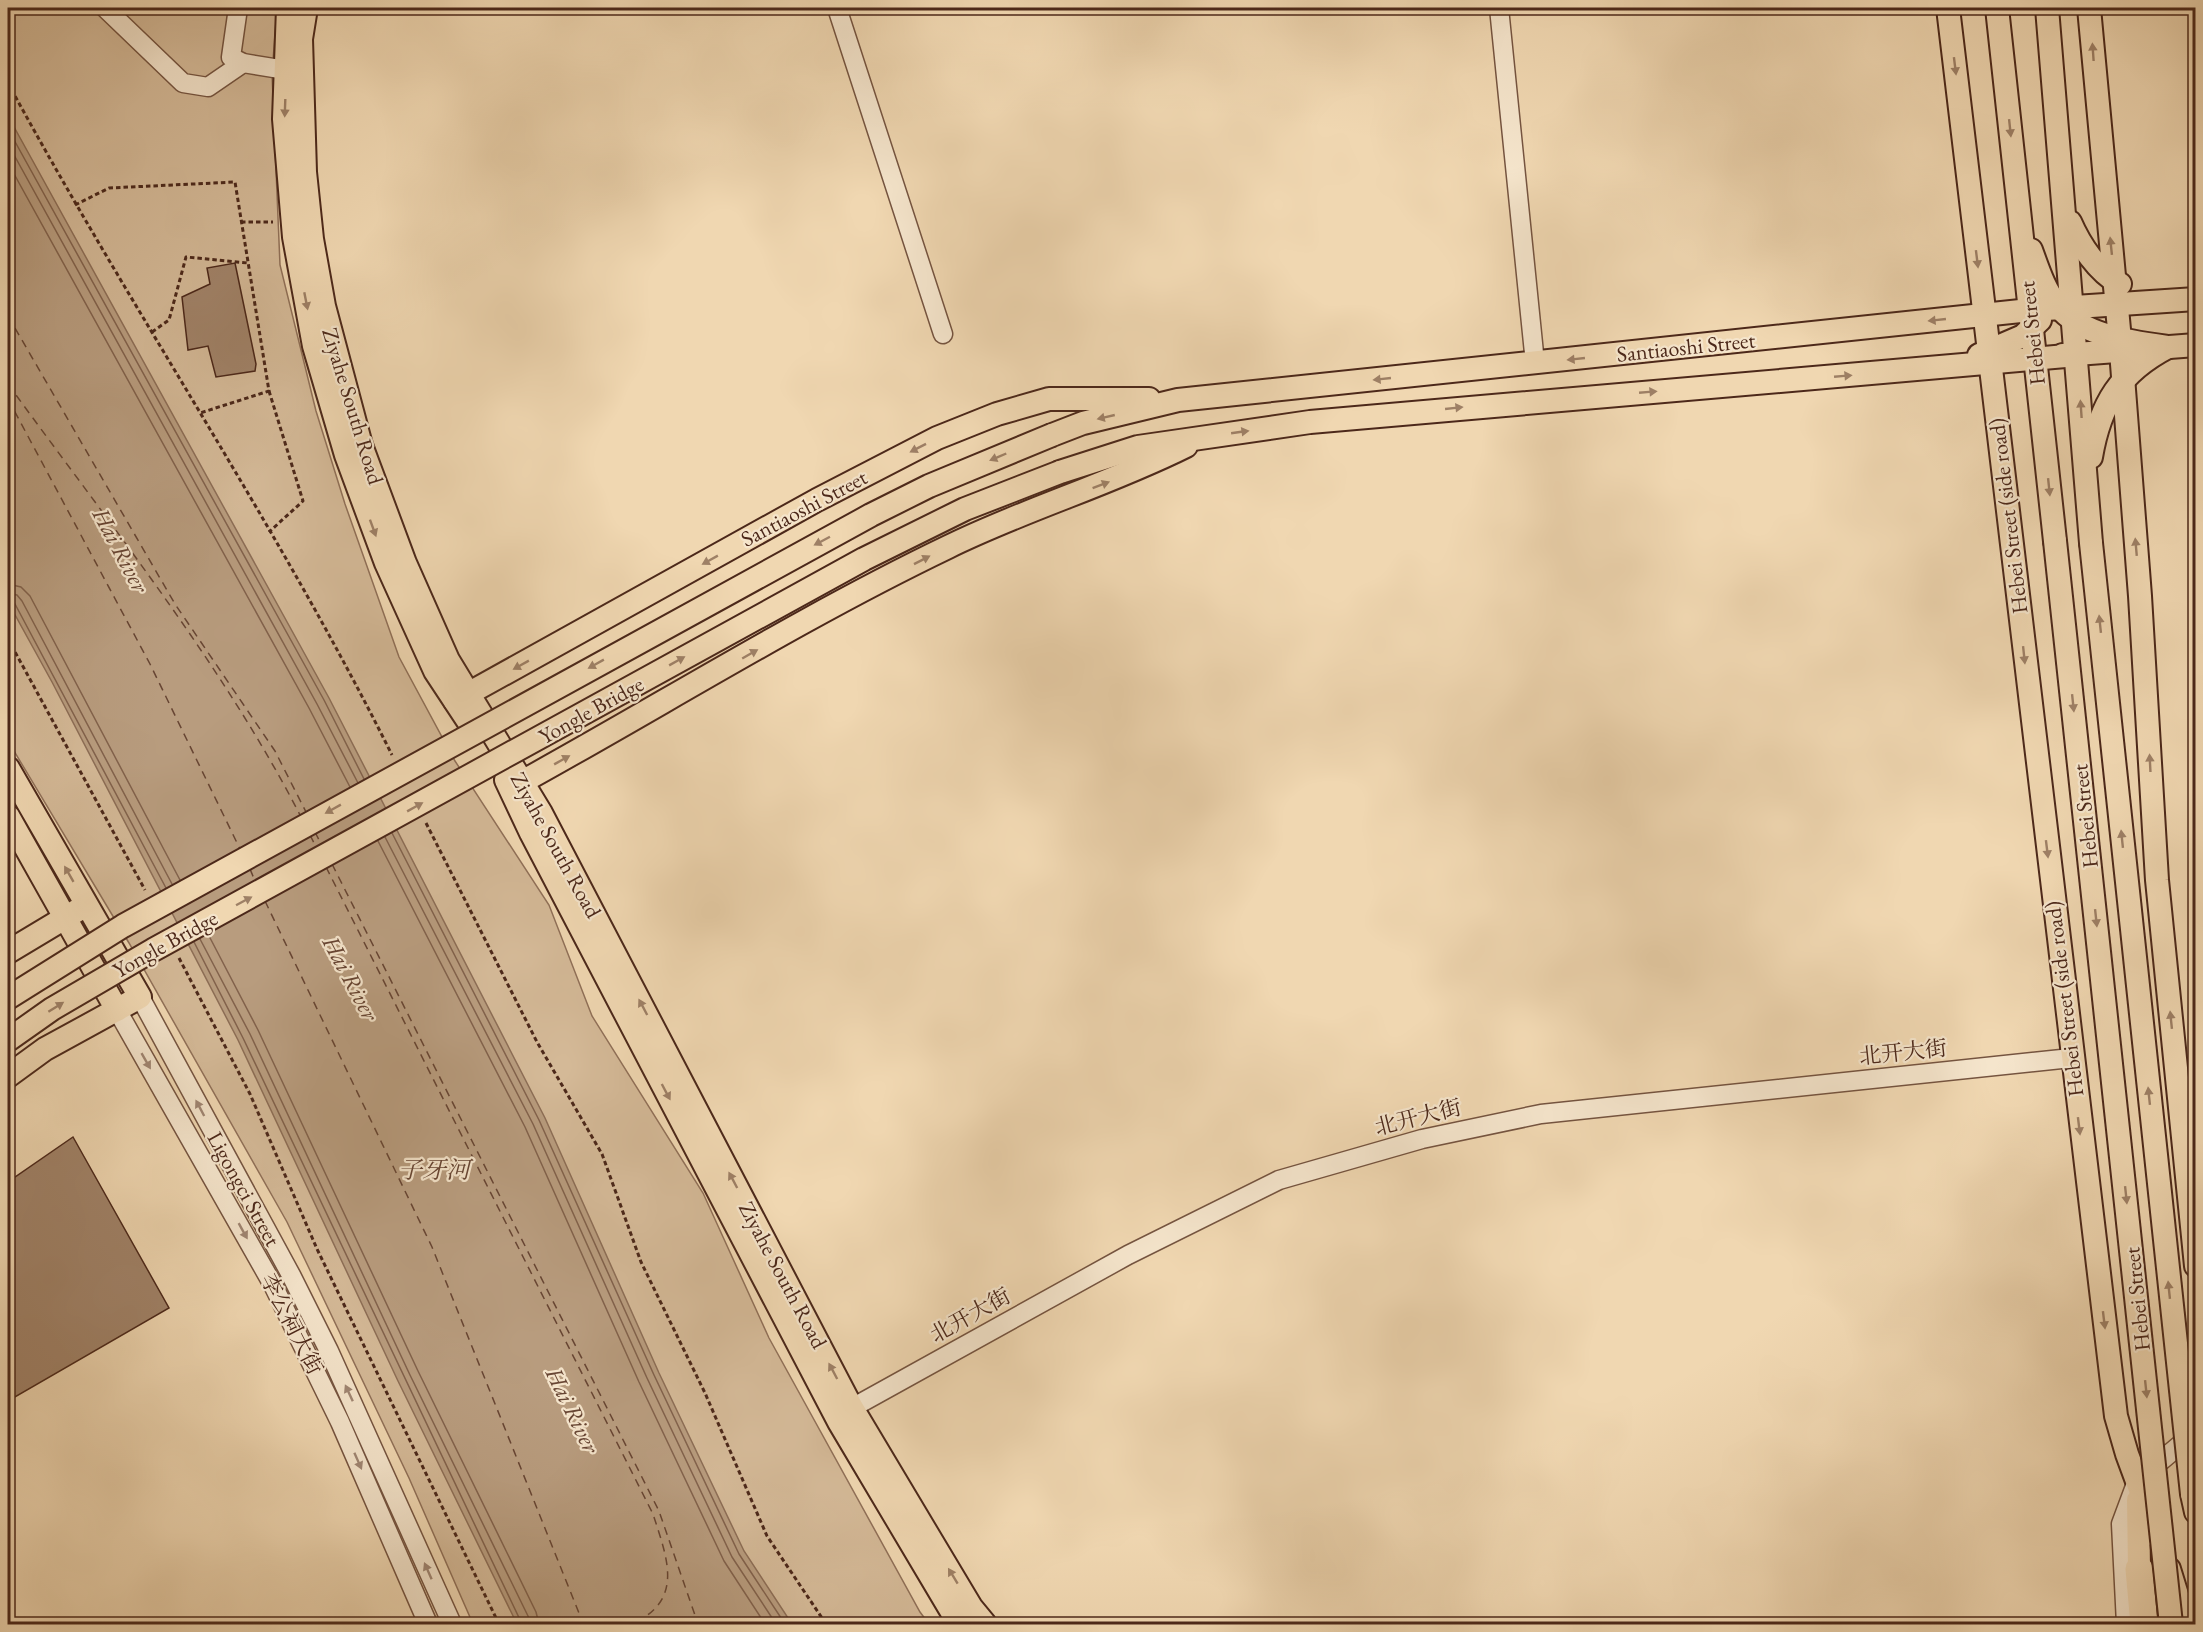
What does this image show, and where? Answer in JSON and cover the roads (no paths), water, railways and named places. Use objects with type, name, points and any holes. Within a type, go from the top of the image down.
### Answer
[{"type":"highway","points":[[2139,1569],[2144,1624]]},
{"type":"main road","name":"Ziyahe South Road","points":[[288,8],[284,119],[292,223],[314,346],[346,455],[386,563],[435,671],[462,698]]},
{"type":"main road","name":"Ziyahe South Road","points":[[306,8],[301,39],[305,172],[312,239],[324,306],[361,445],[405,563],[448,660],[462,698],[517,785],[531,833],[959,1624]]},
{"type":"main road","name":"Hebei Street","points":[[1948,8],[1983,315],[1997,355]]},
{"type":"main road","points":[[1997,8],[2019,214],[2047,311],[2121,345]]},
{"type":"main road","name":"Hebei Street","points":[[2047,8],[2065,208],[2047,311],[2035,357],[2171,1624]]},
{"type":"main road","points":[[2090,8],[2121,345],[2140,596],[2157,880],[2196,1266]]},
{"type":"main road","points":[[2065,208],[2086,251],[2115,281],[2134,292],[2163,301]]},
{"type":"main road","points":[[2019,214],[2047,311]]},
{"type":"main road","name":"Santiaoshi Street","points":[[462,698],[817,500],[937,438],[997,414],[1049,399],[1178,400],[1983,315],[2196,299]]},
{"type":"main road","name":"Hebei Street","points":[[2047,311],[2077,355],[2091,543],[2194,1503]]},
{"type":"main road","points":[[1997,355],[2047,311]]},
{"type":"main road","name":"Santiaoshi Street","points":[[1060,472],[1138,447],[1310,422],[1950,366],[1997,355],[2035,357],[2077,355],[2121,345],[2168,347],[2196,345]]},
{"type":"main road","points":[[2087,489],[2099,422],[2123,379],[2135,366],[2168,347]]},
{"type":"main road","name":"Hebei Street (side road)","points":[[1997,355],[1998,430],[2071,1058],[2116,1416],[2137,1481],[2181,1600],[2186,1624]]},
{"type":"main road","name":"Santiaoshi Street","points":[[1052,435],[1083,423],[1178,400]]},
{"type":"main road","name":"Yongle Bridge","points":[[8,998],[123,926],[860,520],[929,486],[1052,435]]},
{"type":"main road","name":"Santiaoshi Street","points":[[517,785],[826,610],[949,546],[1132,473],[1203,437]]},
{"type":"main road","name":"Yongle Bridge","points":[[8,1040],[52,1009],[153,950],[769,610],[965,509],[1060,472]]},
{"type":"main road","name":"Ligongci Street","points":[[8,768],[140,997]]},
{"type":"main road","name":"李公祠大街","points":[[8,816],[117,1010]]},
{"type":"main road","points":[[8,952],[87,904]]},
{"type":"main road","points":[[8,1076],[45,1049],[140,997]]},
{"type":"main road","name":"Ziyahe South Road","points":[[844,1412],[971,1607],[985,1624]]},
{"type":"main road","points":[[2137,1481],[2139,1569]]},
{"type":"street","points":[[105,8],[183,83],[208,87],[243,63]]},
{"type":"street","points":[[238,8],[231,57],[243,63],[286,70]]},
{"type":"street","points":[[837,8],[943,334]]},
{"type":"street","points":[[1499,8],[1534,363]]},
{"type":"street","name":"Ligongci Street","points":[[140,997],[291,1275],[329,1351],[452,1624]]},
{"type":"street","name":"李公祠大街","points":[[117,1010],[273,1285],[353,1451],[428,1624]]},
{"type":"street","name":"北开大街","points":[[844,1412],[1128,1255],[1290,1177],[1422,1139],[1541,1114],[2071,1058]]},
{"type":"street","points":[[2126,1624],[2121,1524],[2137,1481],[2196,1432]]},
{"type":"water","name":"子牙河","points":[[8,116],[329,698],[545,1118],[659,1373],[744,1551],[792,1624],[517,1624],[398,1381],[238,1040],[8,602]]},
{"type":"water label","name":"Hai River","points":[[121,550]]},
{"type":"water label","name":"Hai River","points":[[351,978]]},
{"type":"water label","name":"Hai River","points":[[573,1410]]}]
